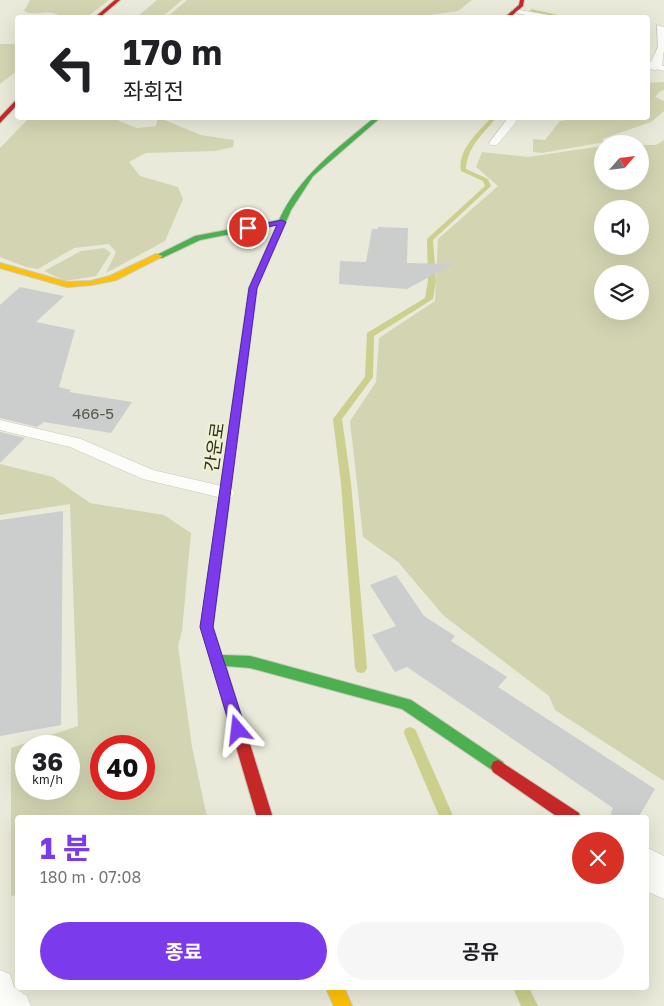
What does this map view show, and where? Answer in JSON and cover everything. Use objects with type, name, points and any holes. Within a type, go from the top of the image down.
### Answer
[{"type":"main road","points":[[100,15],[118,0]]},
{"type":"main road","points":[[510,14],[521,5],[522,0]]},
{"type":"main road","points":[[118,15],[129,6]]},
{"type":"main road","points":[[0,111],[15,101]]},
{"type":"main road","points":[[0,121],[15,103]]},
{"type":"main road","name":"간운로","points":[[264,815],[207,627],[253,288],[287,210],[311,175],[375,120]]},
{"type":"main road","points":[[0,265],[67,285],[91,283],[112,278],[198,238],[282,222]]},
{"type":"main road","points":[[217,660],[250,662],[406,704],[569,815]]},
{"type":"main road","points":[[336,990],[343,1006]]},
{"type":"street","points":[[656,67],[663,51]]},
{"type":"street","points":[[649,869],[664,879]]},
{"type":"lane","points":[[660,27],[663,51]]},
{"type":"lane","points":[[494,144],[512,120]]},
{"type":"lane","points":[[0,425],[75,443],[149,475],[226,493]]},
{"type":"lane","points":[[0,984],[0,994],[17,1006]]},
{"type":"green space","points":[[30,0],[109,0],[90,15],[58,15],[54,13],[28,13],[24,11]]},
{"type":"green space","points":[[157,0],[182,0],[164,15],[139,15]]},
{"type":"green space","points":[[187,0],[472,0],[458,11],[431,15],[169,15]]},
{"type":"green space","points":[[0,44],[15,44],[15,73],[0,84]]},
{"type":"green space","points":[[664,82],[664,90],[655,97],[664,101],[664,111],[651,122],[614,135],[594,135],[594,144],[542,153],[533,152],[533,139],[545,140],[560,121],[650,120],[650,83]]},
{"type":"green space","points":[[27,120],[117,120],[137,128],[156,126],[157,120],[164,120],[201,135],[234,140],[233,147],[216,151],[146,153],[129,162],[140,176],[178,187],[183,199],[165,241],[106,273],[116,252],[109,244],[74,248],[38,269],[26,267],[0,257],[0,148]]},
{"type":"green space","points":[[664,140],[664,781],[555,710],[549,696],[444,616],[398,562],[363,537],[350,421],[376,382],[379,338],[435,301],[438,239],[498,186],[476,167],[482,152],[528,157],[594,147],[594,190],[649,190],[649,145],[656,145]]},
{"type":"green space","points":[[104,248],[111,253],[96,276],[65,281],[44,271],[81,251]]},
{"type":"green space","points":[[0,464],[53,477],[90,503],[164,515],[191,533],[182,631],[178,646],[192,747],[207,815],[15,815],[15,895],[11,896],[11,748],[15,747],[15,800],[80,800],[80,735],[51,735],[78,726],[70,504],[0,515]]},
{"type":"building","points":[[378,227],[408,228],[407,263],[453,264],[407,289],[339,284],[340,261],[366,262],[372,229],[378,229]]},
{"type":"building","points":[[20,287],[64,296],[36,322],[75,330],[59,387],[71,390],[69,392],[132,402],[111,433],[44,422],[37,427],[0,418],[0,305]]},
{"type":"building","points":[[0,432],[25,438],[0,463]]},
{"type":"building","points":[[63,511],[61,725],[0,736],[0,520]]},
{"type":"building","points":[[396,575],[424,616],[455,636],[451,641],[507,677],[498,687],[655,789],[640,815],[610,815],[613,808],[407,667],[395,672],[372,635],[396,626],[370,585]]},
{"type":"waterway","points":[[531,10],[554,15]]},
{"type":"waterway","points":[[361,668],[346,483],[337,419],[369,377],[370,335],[429,299],[432,281],[430,239],[488,186],[486,180],[463,170],[463,163],[468,148],[491,120]]},
{"type":"waterway","points":[[410,733],[446,815]]},
{"type":"waterway","points":[[522,990],[530,1006]]},
{"type":"traffic: fast","points":[[229,699],[207,627],[253,288],[287,210],[311,175],[375,120]]},
{"type":"traffic: fast","points":[[159,256],[198,238],[282,222]]},
{"type":"traffic: fast","points":[[217,660],[250,662],[406,704],[498,767]]},
{"type":"traffic: slow","points":[[0,265],[67,285],[91,283],[113,278],[159,256]]},
{"type":"traffic: slow","points":[[336,990],[343,1006]]},
{"type":"traffic: jam","points":[[100,15],[118,0]]},
{"type":"traffic: jam","points":[[509,15],[521,5],[522,0]]},
{"type":"traffic: jam","points":[[0,121],[15,104]]},
{"type":"traffic: jam","points":[[229,699],[264,815]]},
{"type":"traffic: jam","points":[[498,767],[569,815]]},
{"type":"route","points":[[238,730],[207,627],[253,288],[282,222],[248,228]]}]
